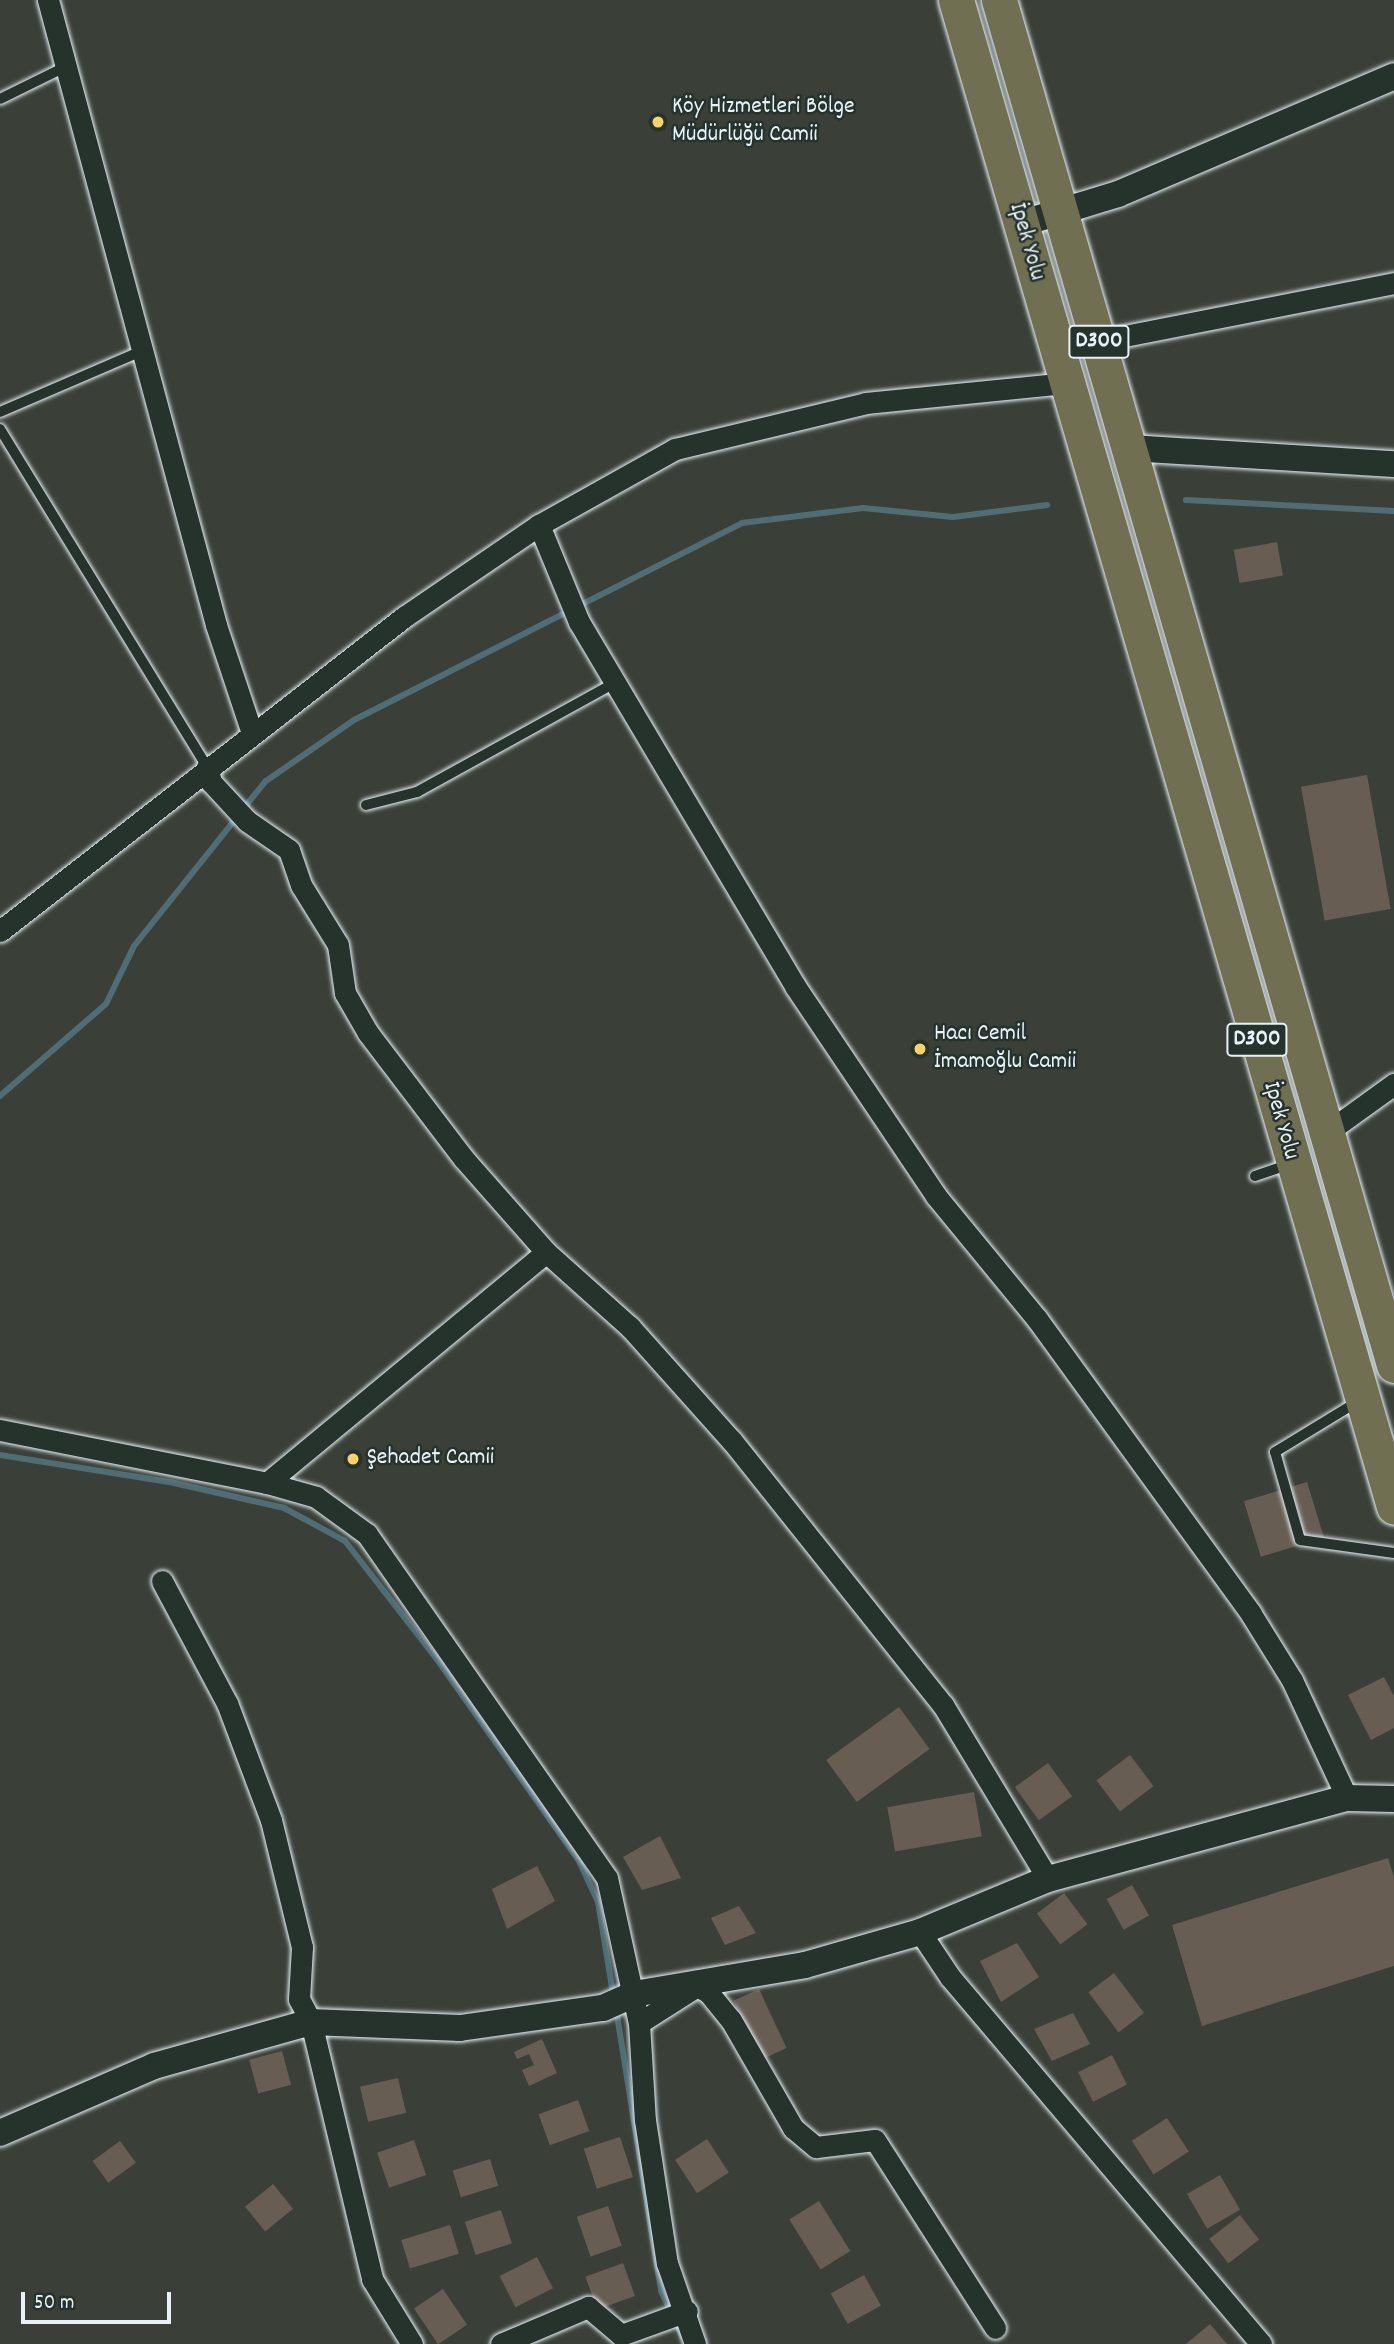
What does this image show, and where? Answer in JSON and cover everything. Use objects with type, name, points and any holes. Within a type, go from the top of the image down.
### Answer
[{"type":"highway","name":"İpek Yolu","points":[[956,0],[1394,1507]]},
{"type":"highway","name":"İpek Yolu","points":[[999,0],[1166,568],[1394,1365]]},
{"type":"street","points":[[48,0],[216,625],[252,733]]},
{"type":"street","points":[[1020,224],[1118,194],[1394,76]]},
{"type":"street","points":[[1099,341],[1394,283]]},
{"type":"street","points":[[0,931],[207,767],[404,617],[539,525],[675,449],[866,403],[1067,383]]},
{"type":"street","points":[[1134,461],[1394,464]]},
{"type":"street","points":[[539,525],[579,622],[795,986],[928,1185],[1037,1320],[1251,1615],[1292,1680],[1348,1798]]},
{"type":"street","points":[[207,767],[211,782],[247,821],[289,850],[301,885],[338,945],[345,993],[368,1034],[464,1159],[545,1252],[630,1327],[732,1441],[943,1705],[1048,1879]]},
{"type":"street","points":[[1326,1133],[1394,1084]]},
{"type":"street","points":[[267,1483],[545,1252]]},
{"type":"street","points":[[0,1430],[267,1483],[316,1497],[367,1534],[607,1878],[639,2022],[645,2120],[667,2263],[677,2314],[695,2344]]},
{"type":"street","points":[[162,1581],[227,1703],[271,1820],[302,1947],[299,1999],[312,2022],[372,2279],[412,2344]]},
{"type":"street","points":[[0,2133],[154,2066],[312,2022],[460,2028],[603,2008],[634,1994],[805,1965],[920,1932],[1048,1879],[1348,1798],[1394,1798]]},
{"type":"street","points":[[920,1932],[950,1977],[1261,2344]]},
{"type":"street","points":[[639,2022],[697,1986],[708,1992],[731,2020],[793,2128],[823,2148],[865,2137],[875,2140],[995,2328]]},
{"type":"street","points":[[501,2344],[588,2308],[621,2334],[677,2314]]},
{"type":"lane","points":[[0,99],[65,67]]},
{"type":"lane","points":[[0,412],[144,350]]},
{"type":"lane","points":[[0,429],[207,767]]},
{"type":"lane","points":[[366,805],[417,792],[616,682]]},
{"type":"lane","points":[[1255,1176],[1293,1163]]},
{"type":"lane","points":[[1363,1398],[1275,1452],[1300,1540],[1394,1553]]},
{"type":"building","points":[[1277,542],[1283,575],[1240,583],[1234,550]]},
{"type":"building","points":[[1367,775],[1391,909],[1325,921],[1301,787]]},
{"type":"building","points":[[1307,1482],[1324,1537],[1261,1557],[1244,1501]]},
{"type":"building","points":[[1384,1677],[1394,1696],[1394,1728],[1371,1740],[1348,1695]]},
{"type":"building","points":[[899,1707],[930,1749],[857,1802],[826,1760]]},
{"type":"building","points":[[1130,1755],[1153,1786],[1120,1811],[1096,1780]]},
{"type":"building","points":[[1048,1763],[1072,1796],[1039,1820],[1015,1787]]},
{"type":"building","points":[[974,1792],[982,1836],[895,1852],[887,1807]]},
{"type":"building","points":[[660,1836],[681,1878],[642,1890],[623,1857]]},
{"type":"building","points":[[1388,1858],[1394,1877],[1394,1966],[1202,2026],[1172,1925]]},
{"type":"building","points":[[537,1866],[555,1901],[507,1929],[492,1889]]},
{"type":"building","points":[[1132,1885],[1149,1916],[1124,1930],[1107,1899]]},
{"type":"building","points":[[1064,1893],[1087,1924],[1060,1945],[1037,1913]]},
{"type":"building","points":[[739,1906],[756,1933],[725,1945],[711,1918]]},
{"type":"building","points":[[1017,1943],[1039,1977],[1001,2002],[980,1961]]},
{"type":"building","points":[[1114,1973],[1144,2013],[1119,2032],[1088,1992]]},
{"type":"building","points":[[759,1989],[786,2048],[761,2060],[734,2001]]},
{"type":"building","points":[[1073,2013],[1090,2044],[1052,2061],[1034,2029]]},
{"type":"building","points":[[542,2039],[557,2073],[529,2086],[522,2070],[534,2065],[529,2054],[517,2059],[514,2052]]},
{"type":"building","points":[[282,2051],[291,2085],[258,2094],[249,2060]]},
{"type":"building","points":[[1112,2055],[1127,2084],[1093,2102],[1078,2072]]},
{"type":"building","points":[[398,2078],[406,2113],[368,2122],[360,2087]]},
{"type":"building","points":[[578,2100],[589,2131],[550,2145],[539,2114]]},
{"type":"building","points":[[1167,2118],[1189,2152],[1154,2174],[1132,2141]]},
{"type":"building","points":[[620,2137],[633,2177],[597,2189],[584,2149]]},
{"type":"building","points":[[707,2139],[729,2173],[697,2193],[675,2160]]},
{"type":"building","points":[[414,2140],[426,2175],[389,2188],[377,2153]]},
{"type":"building","points":[[120,2141],[136,2163],[108,2183],[92,2161]]},
{"type":"building","points":[[490,2159],[498,2186],[461,2197],[453,2170]]},
{"type":"building","points":[[1220,2175],[1240,2210],[1207,2229],[1187,2194]]},
{"type":"building","points":[[273,2184],[293,2209],[265,2232],[245,2207]]},
{"type":"building","points":[[819,2201],[850,2251],[821,2270],[789,2220]]},
{"type":"building","points":[[608,2206],[622,2246],[590,2256],[577,2217]]},
{"type":"building","points":[[501,2210],[512,2243],[476,2255],[465,2222]]},
{"type":"building","points":[[1240,2215],[1259,2239],[1228,2263],[1209,2239]]},
{"type":"building","points":[[450,2225],[459,2254],[410,2269],[401,2240]]},
{"type":"building","points":[[537,2257],[553,2288],[515,2307],[500,2276]]},
{"type":"building","points":[[623,2263],[635,2296],[597,2310],[585,2277]]},
{"type":"building","points":[[864,2275],[881,2306],[848,2324],[831,2293]]},
{"type":"building","points":[[443,2289],[467,2325],[438,2344],[414,2309]]},
{"type":"building","points":[[1210,2324],[1227,2344],[1186,2344]]},
{"type":"waterway","points":[[1186,500],[1394,511]]},
{"type":"waterway","points":[[243,809],[266,781],[354,720],[742,523],[863,508],[953,517],[1047,505]]},
{"type":"waterway","points":[[0,1096],[106,1004],[134,946],[237,817]]},
{"type":"waterway","points":[[0,1455],[174,1483],[284,1508],[345,1541],[436,1658],[579,1861],[598,1902],[613,1994]]},
{"type":"waterway","points":[[616,2009],[661,2291],[682,2336]]},
{"type":"place","name":"Köy Hizmetleri Bölge Müdürlüğü Camii","points":[[658,122]]},
{"type":"place","name":"Hacı Cemil İmamoğlu Camii","points":[[920,1049]]},
{"type":"place","name":"Şehadet Camii","points":[[353,1459]]}]
